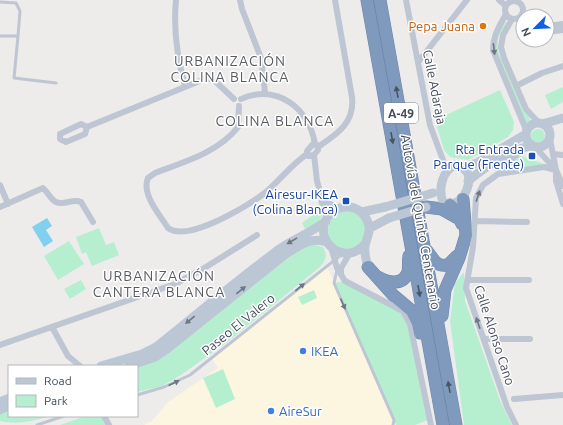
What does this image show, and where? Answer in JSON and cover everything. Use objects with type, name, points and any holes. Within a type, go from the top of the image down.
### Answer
[{"type":"highway","name":"Autovía del Quinto Centenario","points":[[367,0],[443,425]]},
{"type":"highway","name":"Autovía del Quinto Centenario","points":[[380,0],[456,425]]},
{"type":"highway","points":[[439,329],[445,290],[459,258],[466,234],[463,199]]},
{"type":"highway","points":[[424,246],[437,265],[448,265],[455,260],[464,234],[462,224],[456,211],[447,203]]},
{"type":"highway","points":[[426,207],[442,209],[454,215],[462,224]]},
{"type":"highway","points":[[372,271],[385,281],[392,282],[403,279],[408,272],[410,239]]},
{"type":"highway","points":[[372,271],[392,295],[412,311],[418,322],[436,387]]},
{"type":"street","points":[[176,0],[174,23],[175,40],[185,86]]},
{"type":"street","points":[[240,0],[261,58],[265,92]]},
{"type":"street","points":[[241,99],[242,102],[239,106],[238,127],[227,139],[210,149],[155,173],[148,178],[145,187],[148,194],[171,231],[183,232],[205,226],[245,207],[266,191],[307,154],[308,148],[317,145],[342,128],[352,110],[335,0]]},
{"type":"street","name":"Calle Adaraja","points":[[406,0],[419,61],[430,125],[447,171]]},
{"type":"street","points":[[419,61],[467,0]]},
{"type":"street","points":[[499,0],[508,2],[521,1]]},
{"type":"street","points":[[508,2],[506,14],[496,29],[493,38],[492,50],[526,133],[528,142],[556,170],[563,186]]},
{"type":"street","points":[[506,14],[515,17]]},
{"type":"street","points":[[515,23],[503,35],[501,47],[504,58],[526,109],[540,124],[548,129],[556,170],[556,181],[563,204]]},
{"type":"street","points":[[516,86],[542,73],[563,66]]},
{"type":"street","points":[[87,127],[207,78],[211,78],[234,99],[234,103],[239,106]]},
{"type":"street","points":[[234,99],[238,97],[241,99],[249,95],[265,92],[279,97],[300,112],[311,127],[317,145],[317,152],[314,155],[317,181],[327,218],[324,233],[335,258],[337,268],[345,281],[403,311],[410,324],[431,425]]},
{"type":"street","points":[[362,212],[385,207],[437,190],[447,171],[459,166],[477,163],[526,133],[531,126],[561,119]]},
{"type":"street","points":[[468,182],[480,171],[522,148],[545,145],[561,119]]},
{"type":"street","points":[[498,174],[522,148]]},
{"type":"street","points":[[307,154],[308,156],[314,155]]},
{"type":"street","points":[[370,228],[389,218],[426,207],[447,203],[458,203],[463,199],[468,182],[468,174],[459,166],[447,161],[441,154]]},
{"type":"street","points":[[553,154],[563,154]]},
{"type":"street","name":"Calle Alonso Cano","points":[[516,425],[507,407],[466,288],[473,247],[476,198],[482,185],[498,174],[544,167],[556,170]]},
{"type":"street","points":[[0,185],[8,204]]},
{"type":"street","points":[[0,207],[42,188],[53,200],[59,203],[75,200],[81,202],[93,222]]},
{"type":"street","points":[[437,190],[447,203]]},
{"type":"street","points":[[323,202],[336,209],[351,208],[362,212],[366,217],[370,228],[370,234],[365,244],[359,250],[348,253],[341,268],[342,278]]},
{"type":"street","points":[[104,365],[142,354],[156,347],[274,252],[295,238],[318,227],[336,209]]},
{"type":"street","points":[[475,221],[527,222]]},
{"type":"street","points":[[0,345],[175,284],[206,268],[257,235]]},
{"type":"street","points":[[132,365],[155,357],[167,350],[286,254],[298,246],[314,239],[348,253],[372,271]]},
{"type":"street","points":[[365,244],[364,257],[372,271]]},
{"type":"street","points":[[468,280],[529,280]]},
{"type":"street","points":[[52,327],[68,356],[71,365]]},
{"type":"street","points":[[484,339],[530,340]]},
{"type":"street","points":[[68,356],[79,365]]},
{"type":"street","points":[[502,390],[514,399],[507,407]]},
{"type":"street","name":"Calle Alonso Cano","points":[[514,399],[563,395]]},
{"type":"lane","points":[[0,2],[15,2],[20,11],[14,78],[56,83]]},
{"type":"lane","points":[[0,36],[18,36]]},
{"type":"lane","name":"Paseo El Valero","points":[[138,394],[164,387],[190,375],[335,258],[348,253]]},
{"type":"lane","points":[[337,268],[334,283],[394,420],[392,425]]},
{"type":"lane","points":[[37,425],[61,417]]},
{"type":"shaded area","points":[[327,267],[396,425],[144,425],[152,421],[168,402],[218,368],[212,358]]},
{"type":"green space","points":[[505,21],[506,23],[498,39],[499,54],[532,123],[526,127],[495,48],[495,40]]},
{"type":"green space","points":[[563,87],[563,102],[551,109],[545,95]]},
{"type":"green space","points":[[500,90],[514,122],[513,130],[508,137],[468,160],[450,157],[444,150],[435,120]]},
{"type":"green space","points":[[538,129],[543,131],[545,136],[543,141],[538,143],[533,141],[531,136],[533,131]]},
{"type":"green space","points":[[519,155],[544,164],[504,172]]},
{"type":"green space","points":[[321,209],[322,215],[318,224],[305,229],[302,223]]},
{"type":"green space","points":[[347,211],[357,214],[363,220],[366,230],[363,240],[357,246],[347,249],[337,246],[331,240],[328,230],[331,220],[337,214]]},
{"type":"green space","points":[[99,228],[106,245],[114,242],[119,255],[92,266],[86,252],[82,254],[76,237]]},
{"type":"green space","points":[[69,241],[84,264],[58,280],[44,256]]},
{"type":"green space","points":[[312,244],[323,247],[326,255],[324,262],[320,267],[230,340],[181,375],[162,386],[138,392],[138,368],[162,356],[198,330],[302,247]]},
{"type":"green space","points":[[464,272],[465,301],[501,403],[512,425],[464,425],[450,321],[455,283]]},
{"type":"green space","points":[[81,280],[86,289],[70,299],[64,289]]},
{"type":"green space","points":[[345,281],[403,311],[410,324],[430,419],[415,425],[396,425],[334,283]]},
{"type":"green space","points":[[314,290],[317,298],[302,305],[298,297]]},
{"type":"green space","points":[[223,369],[235,399],[216,408],[203,378]]},
{"type":"green space","points":[[8,411],[8,417],[46,417],[31,421],[7,422],[0,421],[0,414]]},
{"type":"green space","points":[[83,417],[105,417],[109,425],[60,425]]},
{"type":"water","points":[[47,218],[52,226],[46,230],[53,241],[44,247],[32,227]]},
{"type":"place","name":"Pepa Juana","points":[[483,26]]},
{"type":"place","name":"Rta Entrada Parque (Frente)","points":[[532,156]]},
{"type":"place","name":"Airesur-IKEA (Colina Blanca)","points":[[346,201]]},
{"type":"place","name":"IKEA","points":[[303,351]]},
{"type":"place","name":"AireSur","points":[[271,411]]},
{"type":"district","name":"URBANIZACIÓN COLINA BLANCA","points":[[230,70]]},
{"type":"district","name":"COLINA BLANCA","points":[[275,121]]},
{"type":"district","name":"URBANIZACIÓN CANTERA BLANCA","points":[[159,284]]}]
